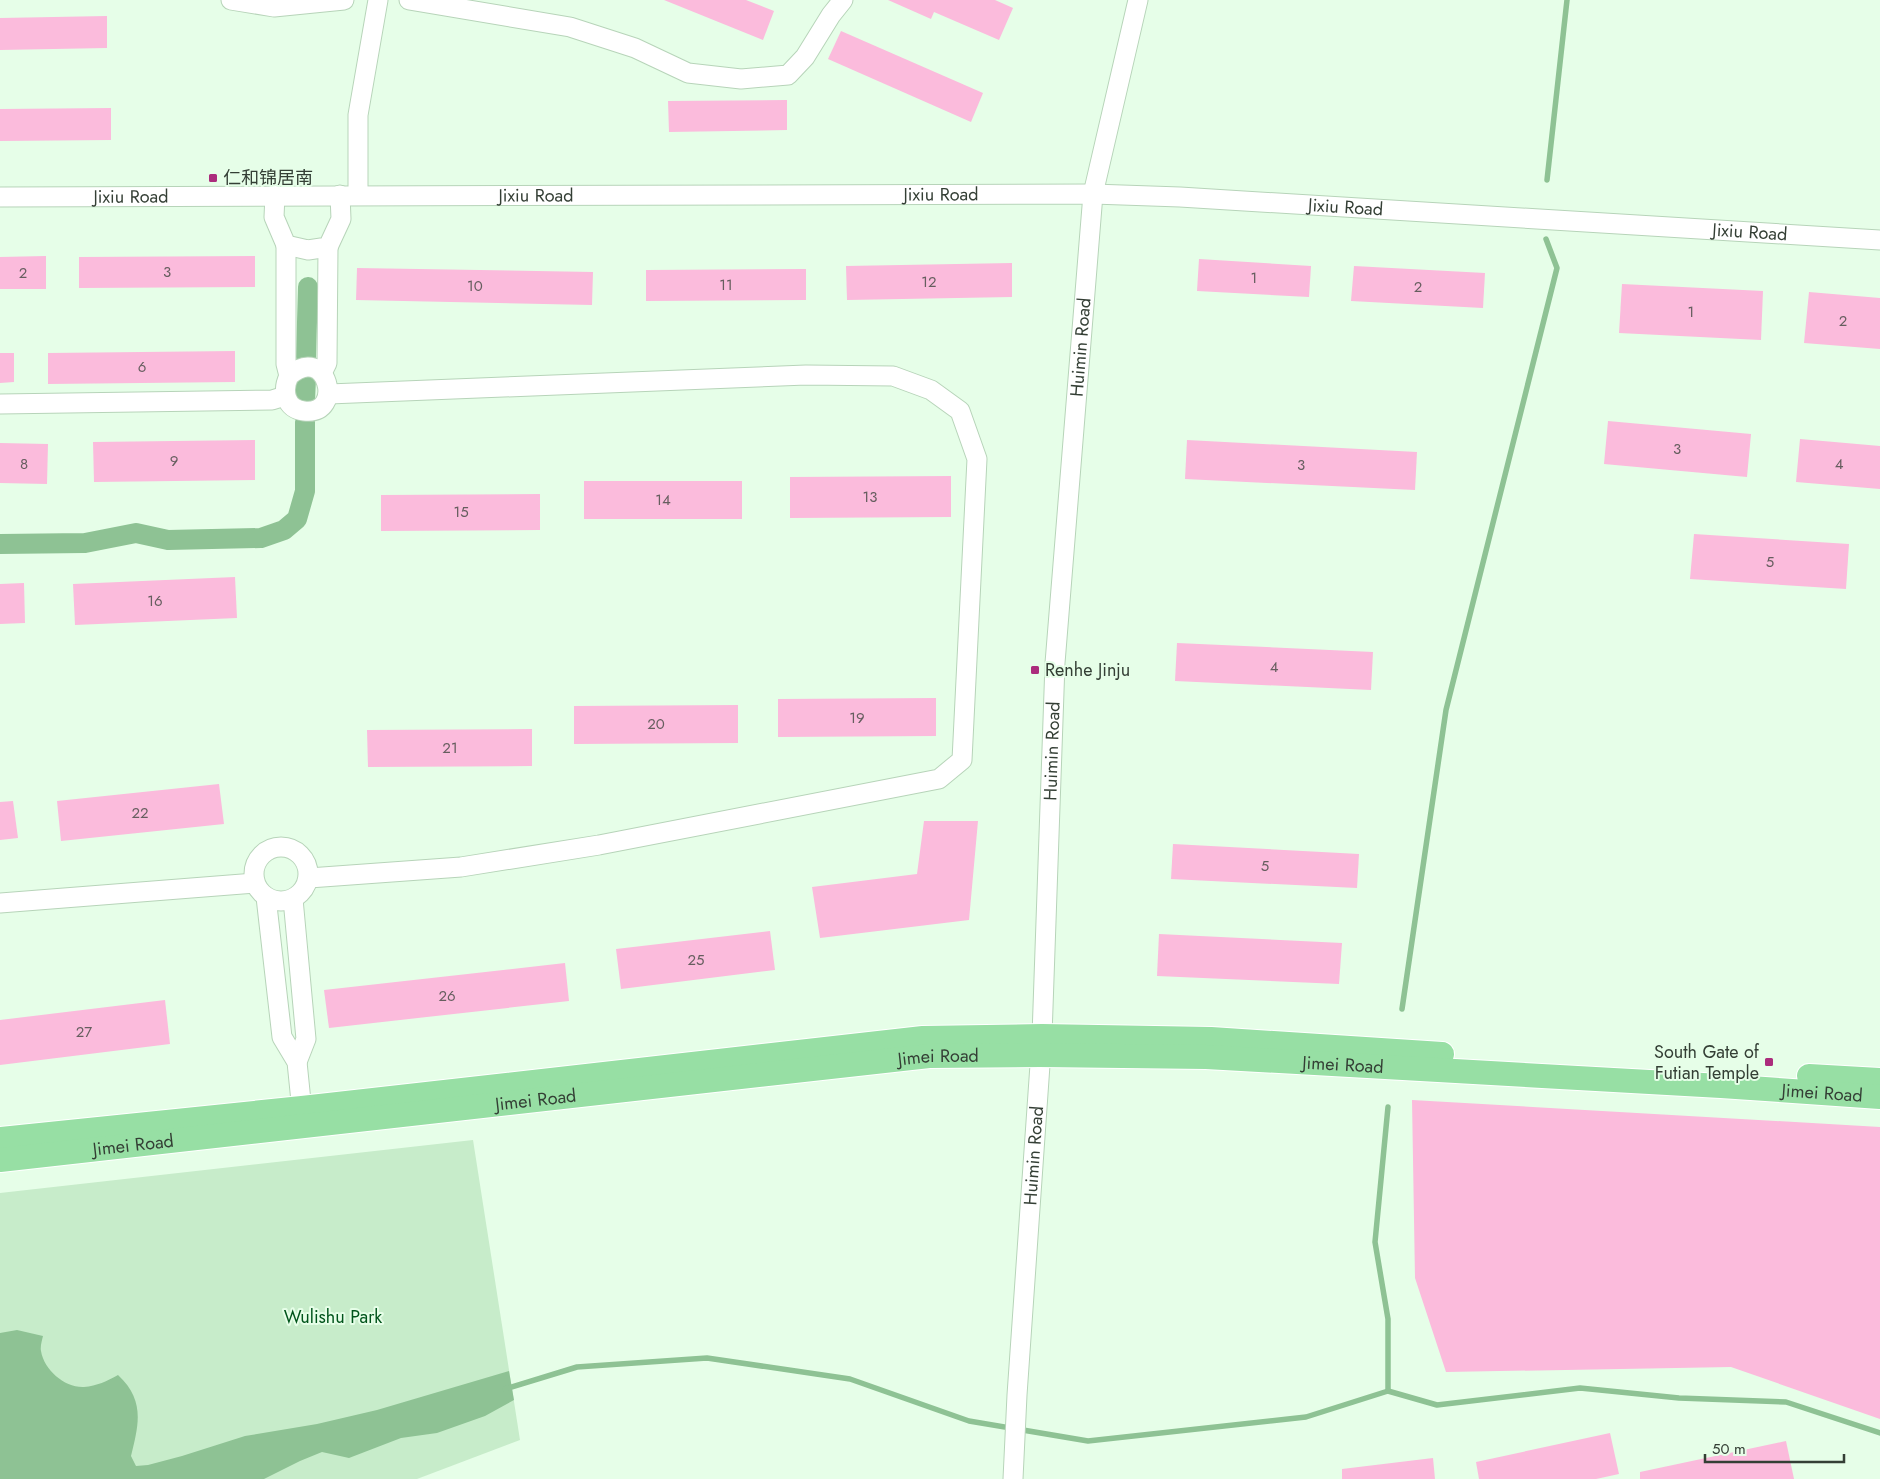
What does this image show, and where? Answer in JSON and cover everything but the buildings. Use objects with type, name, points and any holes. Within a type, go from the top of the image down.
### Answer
[{"type":"main road","name":"Jimei Road","points":[[0,1139],[302,1118],[1041,1046],[1211,1039],[1880,1080]]},
{"type":"main road","name":"Jimei Road","points":[[1041,1046],[1721,1086],[1880,1098]]},
{"type":"main road","name":"Jimei Road","points":[[0,1160],[302,1118]]},
{"type":"street","points":[[231,0],[274,7],[344,0]]},
{"type":"street","points":[[322,373],[327,363],[328,247],[349,195],[358,115],[378,0]]},
{"type":"street","points":[[409,0],[570,27],[635,48],[688,73],[741,79],[788,75],[805,57],[830,15],[843,0]]},
{"type":"street","name":"Huimin Road","points":[[1014,1472],[1017,1395],[1041,1046],[1055,663],[1093,194],[1138,0]]},
{"type":"street","name":"Jixiu Road","points":[[0,197],[1093,194],[1200,198],[1880,240]]},
{"type":"street","points":[[275,195],[274,217],[286,245],[286,364],[289,376]]},
{"type":"street","points":[[286,245],[308,250],[328,247]]},
{"type":"street","points":[[308,367],[322,373],[326,379],[328,394],[321,406],[308,412],[294,408],[286,396],[286,382],[289,376],[301,368],[308,367]]},
{"type":"street","points":[[309,878],[470,866],[599,846],[939,779],[962,760],[977,459],[960,411],[931,390],[893,376],[806,375],[328,394]]},
{"type":"street","points":[[0,404],[272,400],[286,396]]},
{"type":"street","points":[[0,903],[261,890],[274,900],[283,901],[292,899],[300,894],[309,878],[309,868],[299,852],[282,846],[273,847],[265,851],[255,866],[261,890],[282,1038],[297,1062]]},
{"type":"street","points":[[292,899],[306,1039],[297,1062],[302,1118]]},
{"type":"green space","name":"Wulishu Park","points":[[473,1140],[520,1440],[417,1479],[0,1479],[0,1193]]},
{"type":"shaded area","points":[[17,1330],[43,1336],[41,1349],[46,1365],[63,1381],[77,1387],[84,1387],[102,1383],[118,1375],[127,1384],[133,1394],[138,1413],[138,1423],[131,1456],[136,1466],[148,1465],[182,1456],[245,1436],[317,1424],[377,1410],[509,1371],[514,1400],[485,1416],[437,1433],[401,1438],[349,1458],[322,1452],[264,1479],[0,1479],[0,1333]]},
{"type":"waterway","points":[[1547,180],[1567,0]]},
{"type":"waterway","points":[[1402,1009],[1446,710],[1557,268],[1546,239]]},
{"type":"waterway","points":[[306,357],[308,287]]},
{"type":"waterway","points":[[305,401],[306,378]]},
{"type":"waterway","points":[[0,544],[85,543],[136,533],[168,540],[261,538],[284,530],[297,519],[305,491],[305,422]]},
{"type":"waterway","points":[[1388,1107],[1375,1242],[1388,1319],[1388,1391]]},
{"type":"waterway","points":[[505,1389],[577,1367],[707,1358],[850,1379],[969,1421],[1088,1441],[1306,1417],[1388,1391],[1437,1405],[1580,1388],[1679,1398],[1786,1402],[1880,1433]]},
{"type":"place","name":"仁和锦居南","points":[[213,178]]},
{"type":"place","name":"Renhe Jinju","points":[[1035,670]]},
{"type":"place","name":"South Gate of Futian Temple","points":[[1769,1062]]}]
